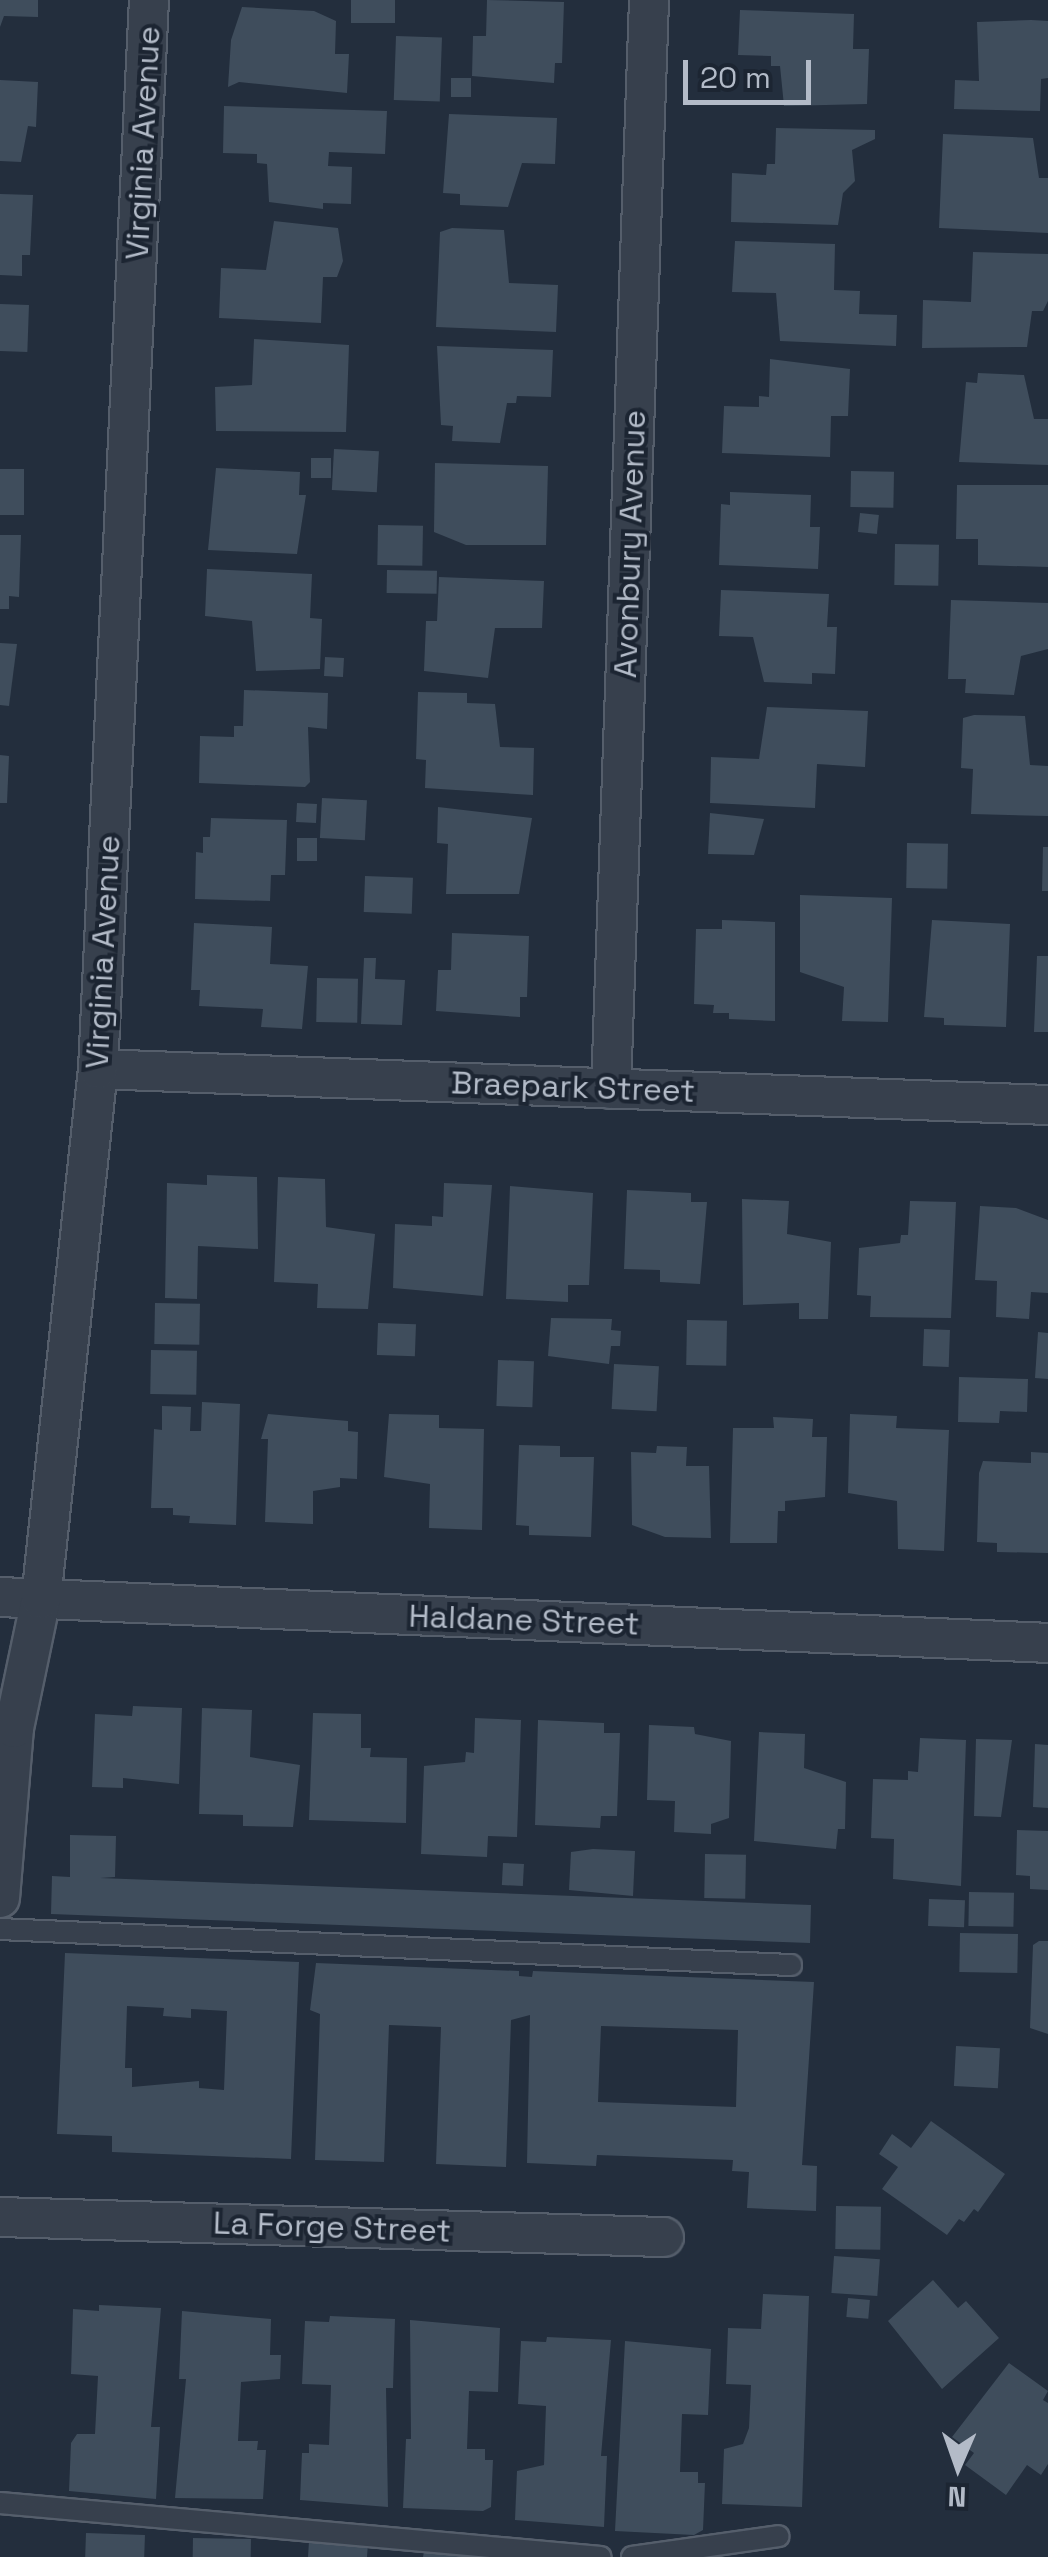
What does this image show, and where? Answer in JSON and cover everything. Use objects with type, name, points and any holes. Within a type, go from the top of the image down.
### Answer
[{"type":"street","name":"Virginia Avenue","points":[[0,1898],[14,1728],[40,1599],[98,1070],[149,0]]},
{"type":"street","name":"Avonbury Avenue","points":[[611,1089],[650,0]]},
{"type":"street","name":"Braepark Street","points":[[98,1070],[1048,1104]]},
{"type":"street","name":"Haldane Street","points":[[0,1597],[1048,1643]]},
{"type":"street","name":"La Forge Street","points":[[0,2217],[664,2237]]},
{"type":"lane","points":[[0,1928],[298,1948],[790,1965]]},
{"type":"lane","points":[[0,2502],[601,2557]]},
{"type":"lane","points":[[632,2557],[780,2536]]},
{"type":"building","points":[[0,0],[38,0],[38,17],[4,16],[0,27]]},
{"type":"building","points":[[351,0],[395,0],[395,23],[351,23]]},
{"type":"building","points":[[487,0],[564,2],[562,63],[555,63],[554,83],[472,76],[473,36],[486,36]]},
{"type":"building","points":[[242,7],[314,11],[336,21],[335,54],[349,54],[347,93],[239,82],[228,87],[231,40]]},
{"type":"building","points":[[740,10],[854,14],[853,49],[869,49],[867,104],[784,106],[780,66],[771,66],[771,56],[738,55]]},
{"type":"building","points":[[1048,21],[1048,78],[1041,79],[1040,111],[954,109],[955,80],[979,81],[977,22]]},
{"type":"building","points":[[396,36],[442,38],[440,102],[394,100]]},
{"type":"building","points":[[451,78],[471,78],[471,97],[451,97]]},
{"type":"building","points":[[0,80],[38,82],[36,127],[28,126],[21,162],[0,161]]},
{"type":"building","points":[[224,106],[387,111],[385,154],[329,152],[328,166],[352,167],[351,204],[323,203],[323,209],[269,202],[267,164],[257,163],[257,154],[223,153]]},
{"type":"building","points":[[449,114],[557,118],[555,164],[522,163],[508,207],[460,205],[460,194],[443,193]]},
{"type":"building","points":[[776,128],[875,130],[875,139],[852,150],[855,181],[843,193],[838,225],[731,222],[732,173],[766,175],[767,164],[775,164]]},
{"type":"building","points":[[943,134],[1033,138],[1039,178],[1048,178],[1048,233],[939,228]]},
{"type":"building","points":[[0,194],[33,195],[30,255],[22,255],[22,276],[0,275]]},
{"type":"building","points":[[274,221],[338,228],[343,261],[337,277],[323,277],[321,323],[219,318],[221,268],[266,270]]},
{"type":"building","points":[[452,228],[504,230],[509,283],[558,285],[556,332],[436,327],[440,232]]},
{"type":"building","points":[[735,241],[835,244],[834,290],[860,291],[859,314],[897,315],[896,346],[780,341],[776,293],[732,292]]},
{"type":"building","points":[[973,252],[1048,254],[1048,301],[1043,311],[1032,311],[1027,347],[922,348],[923,300],[971,302]]},
{"type":"building","points":[[0,304],[29,305],[27,352],[0,351]]},
{"type":"building","points":[[254,339],[349,345],[346,432],[216,431],[215,387],[252,385]]},
{"type":"building","points":[[437,346],[553,350],[551,397],[517,396],[516,403],[507,403],[500,443],[452,441],[453,426],[441,425]]},
{"type":"building","points":[[770,359],[850,369],[848,416],[831,416],[830,457],[722,453],[724,406],[759,407],[759,396],[769,397]]},
{"type":"building","points":[[978,373],[1024,375],[1034,419],[1048,419],[1048,465],[959,462],[966,382],[977,383]]},
{"type":"building","points":[[334,449],[379,451],[377,492],[332,490]]},
{"type":"building","points":[[311,458],[331,458],[331,478],[311,478]]},
{"type":"building","points":[[435,463],[548,466],[546,545],[466,545],[434,532]]},
{"type":"building","points":[[216,468],[300,472],[299,495],[306,495],[297,554],[208,550]]},
{"type":"building","points":[[0,469],[24,469],[24,515],[0,515]]},
{"type":"building","points":[[851,471],[894,472],[893,508],[850,507]]},
{"type":"building","points":[[957,485],[1048,485],[1048,567],[978,565],[978,539],[956,539]]},
{"type":"building","points":[[730,492],[811,495],[810,527],[820,527],[818,569],[719,565],[721,504],[730,505]]},
{"type":"building","points":[[860,513],[879,515],[877,534],[858,532]]},
{"type":"building","points":[[378,525],[423,526],[422,566],[377,565]]},
{"type":"building","points":[[0,535],[21,535],[19,597],[9,596],[9,609],[0,609]]},
{"type":"building","points":[[895,544],[939,545],[938,586],[894,585]]},
{"type":"building","points":[[207,569],[312,574],[310,618],[322,619],[320,669],[256,671],[252,621],[205,616]]},
{"type":"building","points":[[387,570],[437,571],[437,594],[387,593]]},
{"type":"building","points":[[439,577],[544,581],[542,628],[495,628],[488,678],[424,671],[426,621],[437,621]]},
{"type":"building","points":[[721,590],[829,594],[827,627],[837,627],[835,674],[812,673],[812,684],[764,682],[753,637],[719,636]]},
{"type":"building","points":[[951,600],[1048,603],[1048,649],[1021,656],[1014,695],[965,693],[966,679],[948,679]]},
{"type":"building","points":[[0,643],[17,644],[9,706],[0,705]]},
{"type":"building","points":[[325,657],[344,658],[343,677],[324,676]]},
{"type":"building","points":[[244,690],[328,693],[327,729],[308,727],[310,782],[305,787],[199,783],[200,736],[234,737],[234,726],[243,726]]},
{"type":"building","points":[[418,692],[467,693],[467,703],[495,704],[500,747],[534,748],[533,795],[425,788],[426,760],[416,759]]},
{"type":"building","points":[[767,707],[868,711],[865,767],[817,764],[815,808],[710,803],[711,757],[759,759]]},
{"type":"building","points":[[1025,716],[1030,765],[1048,766],[1048,816],[971,814],[973,769],[961,768],[963,718]]},
{"type":"building","points":[[0,755],[9,756],[7,803],[0,803]]},
{"type":"building","points":[[322,798],[367,800],[365,840],[320,838]]},
{"type":"building","points":[[297,803],[317,804],[316,823],[296,822]]},
{"type":"building","points":[[438,807],[532,818],[519,894],[446,894],[448,844],[437,843]]},
{"type":"building","points":[[710,813],[764,819],[754,855],[708,854]]},
{"type":"building","points":[[211,818],[287,820],[285,875],[271,875],[270,901],[195,899],[196,852],[203,853],[203,837],[210,837]]},
{"type":"building","points":[[297,838],[317,838],[317,861],[297,861]]},
{"type":"building","points":[[907,843],[948,844],[947,889],[906,888]]},
{"type":"building","points":[[1043,847],[1048,847],[1048,891],[1042,891]]},
{"type":"building","points":[[365,876],[413,878],[412,914],[364,912]]},
{"type":"building","points":[[800,895],[892,898],[888,1022],[842,1021],[844,987],[800,972]]},
{"type":"building","points":[[722,920],[775,922],[775,1021],[729,1019],[729,1013],[713,1013],[714,1005],[694,1004],[696,929],[722,929]]},
{"type":"building","points":[[932,920],[1010,924],[1006,1027],[944,1025],[944,1018],[924,1017]]},
{"type":"building","points":[[194,923],[272,927],[270,964],[308,966],[302,1029],[261,1027],[263,1009],[199,1006],[200,990],[191,990]]},
{"type":"building","points":[[452,933],[529,936],[527,997],[520,997],[520,1017],[436,1011],[438,970],[451,970]]},
{"type":"building","points":[[1037,956],[1048,956],[1048,1032],[1034,1032]]},
{"type":"building","points":[[364,958],[376,958],[375,979],[405,980],[402,1025],[361,1024]]},
{"type":"building","points":[[317,978],[358,979],[357,1023],[316,1022]]},
{"type":"building","points":[[207,1175],[257,1177],[258,1249],[198,1246],[197,1299],[165,1298],[167,1183],[207,1185]]},
{"type":"building","points":[[278,1177],[325,1179],[326,1227],[375,1234],[368,1309],[317,1308],[318,1284],[274,1282]]},
{"type":"building","points":[[444,1183],[492,1185],[483,1296],[393,1288],[395,1224],[432,1226],[432,1216],[443,1217]]},
{"type":"building","points":[[510,1186],[593,1193],[589,1285],[568,1285],[568,1302],[506,1299]]},
{"type":"building","points":[[627,1190],[691,1193],[691,1202],[707,1202],[700,1284],[660,1282],[660,1270],[624,1269]]},
{"type":"building","points":[[742,1199],[789,1201],[787,1234],[831,1242],[828,1319],[799,1319],[799,1303],[743,1305]]},
{"type":"building","points":[[910,1201],[956,1202],[951,1318],[870,1317],[871,1296],[857,1295],[859,1248],[900,1243],[901,1235],[908,1235]]},
{"type":"building","points":[[980,1206],[1016,1208],[1048,1220],[1048,1293],[1031,1292],[1029,1319],[996,1317],[997,1281],[975,1280]]},
{"type":"building","points":[[155,1303],[200,1304],[199,1345],[154,1344]]},
{"type":"building","points":[[551,1318],[612,1319],[611,1330],[621,1331],[620,1346],[611,1346],[609,1364],[548,1356]]},
{"type":"building","points":[[687,1320],[727,1321],[726,1366],[686,1365]]},
{"type":"building","points":[[378,1323],[416,1324],[415,1356],[377,1355]]},
{"type":"building","points":[[924,1329],[950,1330],[949,1367],[923,1366]]},
{"type":"building","points":[[1038,1332],[1048,1333],[1048,1379],[1035,1378]]},
{"type":"building","points":[[151,1350],[197,1351],[196,1395],[150,1394]]},
{"type":"building","points":[[498,1360],[534,1361],[532,1407],[496,1406]]},
{"type":"building","points":[[614,1364],[659,1366],[657,1411],[612,1409]]},
{"type":"building","points":[[959,1377],[1028,1379],[1027,1412],[1000,1411],[999,1423],[958,1422]]},
{"type":"building","points":[[202,1402],[240,1404],[236,1525],[189,1523],[190,1516],[173,1515],[173,1508],[151,1508],[154,1429],[162,1430],[162,1406],[191,1407],[190,1431],[201,1431]]},
{"type":"building","points":[[268,1414],[348,1421],[348,1431],[358,1432],[357,1479],[340,1478],[340,1487],[313,1491],[313,1524],[265,1522],[268,1439],[261,1439]]},
{"type":"building","points":[[389,1414],[439,1415],[439,1428],[484,1429],[482,1530],[429,1528],[430,1484],[384,1477]]},
{"type":"building","points":[[850,1414],[897,1416],[896,1428],[949,1430],[944,1551],[898,1549],[897,1501],[848,1493]]},
{"type":"building","points":[[773,1417],[813,1419],[812,1437],[827,1437],[825,1497],[785,1501],[785,1511],[778,1511],[777,1543],[730,1543],[733,1428],[774,1428]]},
{"type":"building","points":[[519,1445],[560,1446],[560,1457],[594,1457],[591,1537],[529,1535],[529,1526],[516,1525]]},
{"type":"building","points":[[657,1446],[687,1447],[686,1466],[709,1466],[711,1538],[665,1537],[632,1525],[631,1452],[656,1453]]},
{"type":"building","points":[[1031,1452],[1048,1453],[1048,1553],[997,1552],[997,1543],[977,1542],[979,1473],[983,1461],[1031,1463]]},
{"type":"building","points":[[133,1706],[182,1708],[179,1784],[123,1778],[123,1788],[92,1787],[95,1714],[132,1716]]},
{"type":"building","points":[[202,1708],[252,1710],[250,1757],[300,1765],[293,1827],[243,1826],[243,1815],[199,1814]]},
{"type":"building","points":[[313,1713],[361,1714],[361,1748],[371,1748],[370,1757],[407,1758],[406,1823],[309,1820]]},
{"type":"building","points":[[475,1718],[521,1720],[517,1837],[488,1836],[487,1857],[421,1854],[424,1766],[465,1762],[466,1752],[474,1753]]},
{"type":"building","points":[[538,1720],[604,1723],[604,1733],[620,1733],[617,1816],[601,1816],[600,1828],[535,1825]]},
{"type":"building","points":[[649,1725],[694,1727],[695,1734],[731,1741],[729,1818],[711,1824],[711,1834],[674,1832],[675,1801],[647,1800]]},
{"type":"building","points":[[759,1732],[805,1734],[804,1768],[846,1782],[845,1829],[838,1829],[836,1849],[754,1841]]},
{"type":"building","points":[[920,1738],[966,1740],[961,1886],[893,1879],[894,1839],[871,1838],[873,1779],[908,1780],[908,1771],[918,1772]]},
{"type":"building","points":[[976,1739],[1012,1740],[1001,1817],[974,1816]]},
{"type":"building","points":[[1035,1744],[1048,1745],[1048,1808],[1033,1807]]},
{"type":"building","points":[[1017,1830],[1048,1831],[1048,1890],[1030,1889],[1030,1876],[1016,1875]]},
{"type":"building","points":[[70,1835],[116,1836],[115,1877],[100,1878],[811,1905],[810,1943],[51,1914],[52,1876],[70,1877]]},
{"type":"building","points":[[635,1851],[633,1896],[569,1890],[571,1852]]},
{"type":"building","points":[[705,1854],[746,1855],[745,1899],[704,1898]]},
{"type":"building","points":[[503,1863],[524,1864],[523,1886],[502,1885]]},
{"type":"building","points":[[969,1892],[1014,1893],[1013,1927],[968,1926]]},
{"type":"building","points":[[929,1899],[965,1900],[964,1927],[928,1926]]},
{"type":"building","points":[[960,1933],[1018,1934],[1017,1973],[959,1972]]},
{"type":"building","points":[[1048,1941],[1048,2034],[1030,2028],[1033,1945]]},
{"type":"building","points":[[65,1953],[299,1962],[291,2159],[112,2152],[112,2136],[57,2134]],"holes":[[[127,2006],[164,2008],[163,2016],[191,2018],[191,2009],[227,2011],[224,2090],[199,2088],[199,2081],[132,2087],[132,2068],[125,2068]]]},
{"type":"building","points":[[316,1963],[519,1971],[519,1976],[532,1977],[533,1971],[814,1982],[802,2165],[817,2166],[816,2211],[747,2208],[749,2172],[732,2171],[733,2160],[597,2155],[596,2166],[527,2163],[530,2015],[511,2020],[506,2167],[436,2164],[441,2027],[389,2025],[384,2162],[315,2160],[320,2014],[310,2010]],"holes":[[[601,2026],[738,2030],[736,2107],[598,2102]]]},
{"type":"building","points":[[956,2046],[1000,2048],[998,2088],[954,2086]]},
{"type":"building","points":[[931,2121],[1005,2174],[978,2212],[974,2209],[964,2222],[959,2219],[947,2235],[882,2189],[898,2167],[879,2154],[892,2134],[911,2148]]},
{"type":"building","points":[[836,2206],[881,2207],[880,2250],[835,2249]]},
{"type":"building","points":[[834,2256],[880,2259],[877,2296],[831,2293]]},
{"type":"building","points":[[933,2280],[958,2308],[966,2301],[999,2338],[942,2389],[888,2321]]},
{"type":"building","points":[[763,2294],[809,2296],[802,2507],[722,2504],[724,2449],[743,2444],[749,2428],[751,2385],[726,2384],[728,2328],[761,2329]]},
{"type":"building","points":[[848,2298],[870,2300],[868,2319],[846,2317]]},
{"type":"building","points":[[99,2305],[161,2308],[151,2427],[160,2427],[156,2499],[69,2491],[71,2443],[77,2434],[95,2434],[98,2376],[71,2374],[73,2309],[99,2311]]},
{"type":"building","points":[[182,2311],[271,2319],[270,2355],[281,2355],[280,2379],[241,2382],[238,2441],[258,2441],[257,2450],[266,2450],[263,2499],[175,2498],[186,2379],[179,2379]]},
{"type":"building","points":[[330,2316],[395,2319],[393,2388],[386,2388],[388,2507],[300,2500],[302,2453],[309,2453],[309,2444],[329,2445],[331,2385],[302,2384],[305,2321],[329,2322]]},
{"type":"building","points":[[410,2320],[500,2328],[498,2392],[469,2391],[467,2449],[485,2449],[485,2460],[493,2460],[491,2507],[483,2511],[403,2508],[406,2439],[411,2439]]},
{"type":"building","points":[[547,2337],[611,2340],[601,2456],[607,2456],[604,2527],[515,2520],[517,2471],[544,2465],[546,2406],[518,2404],[521,2341],[546,2342]]},
{"type":"building","points":[[625,2341],[711,2349],[708,2415],[682,2414],[680,2472],[698,2472],[698,2483],[705,2483],[703,2530],[694,2535],[615,2531]]},
{"type":"building","points":[[1009,2363],[1048,2391],[1043,2400],[1048,2403],[1048,2464],[1041,2475],[1027,2465],[1006,2495],[965,2465],[974,2453],[952,2437]]},
{"type":"building","points":[[86,2533],[145,2535],[144,2557],[85,2557]]},
{"type":"building","points":[[193,2538],[251,2539],[251,2557],[193,2557]]},
{"type":"building","points":[[309,2541],[368,2543],[367,2557],[308,2557]]},
{"type":"building","points":[[425,2546],[471,2555],[471,2557],[423,2557]]}]
